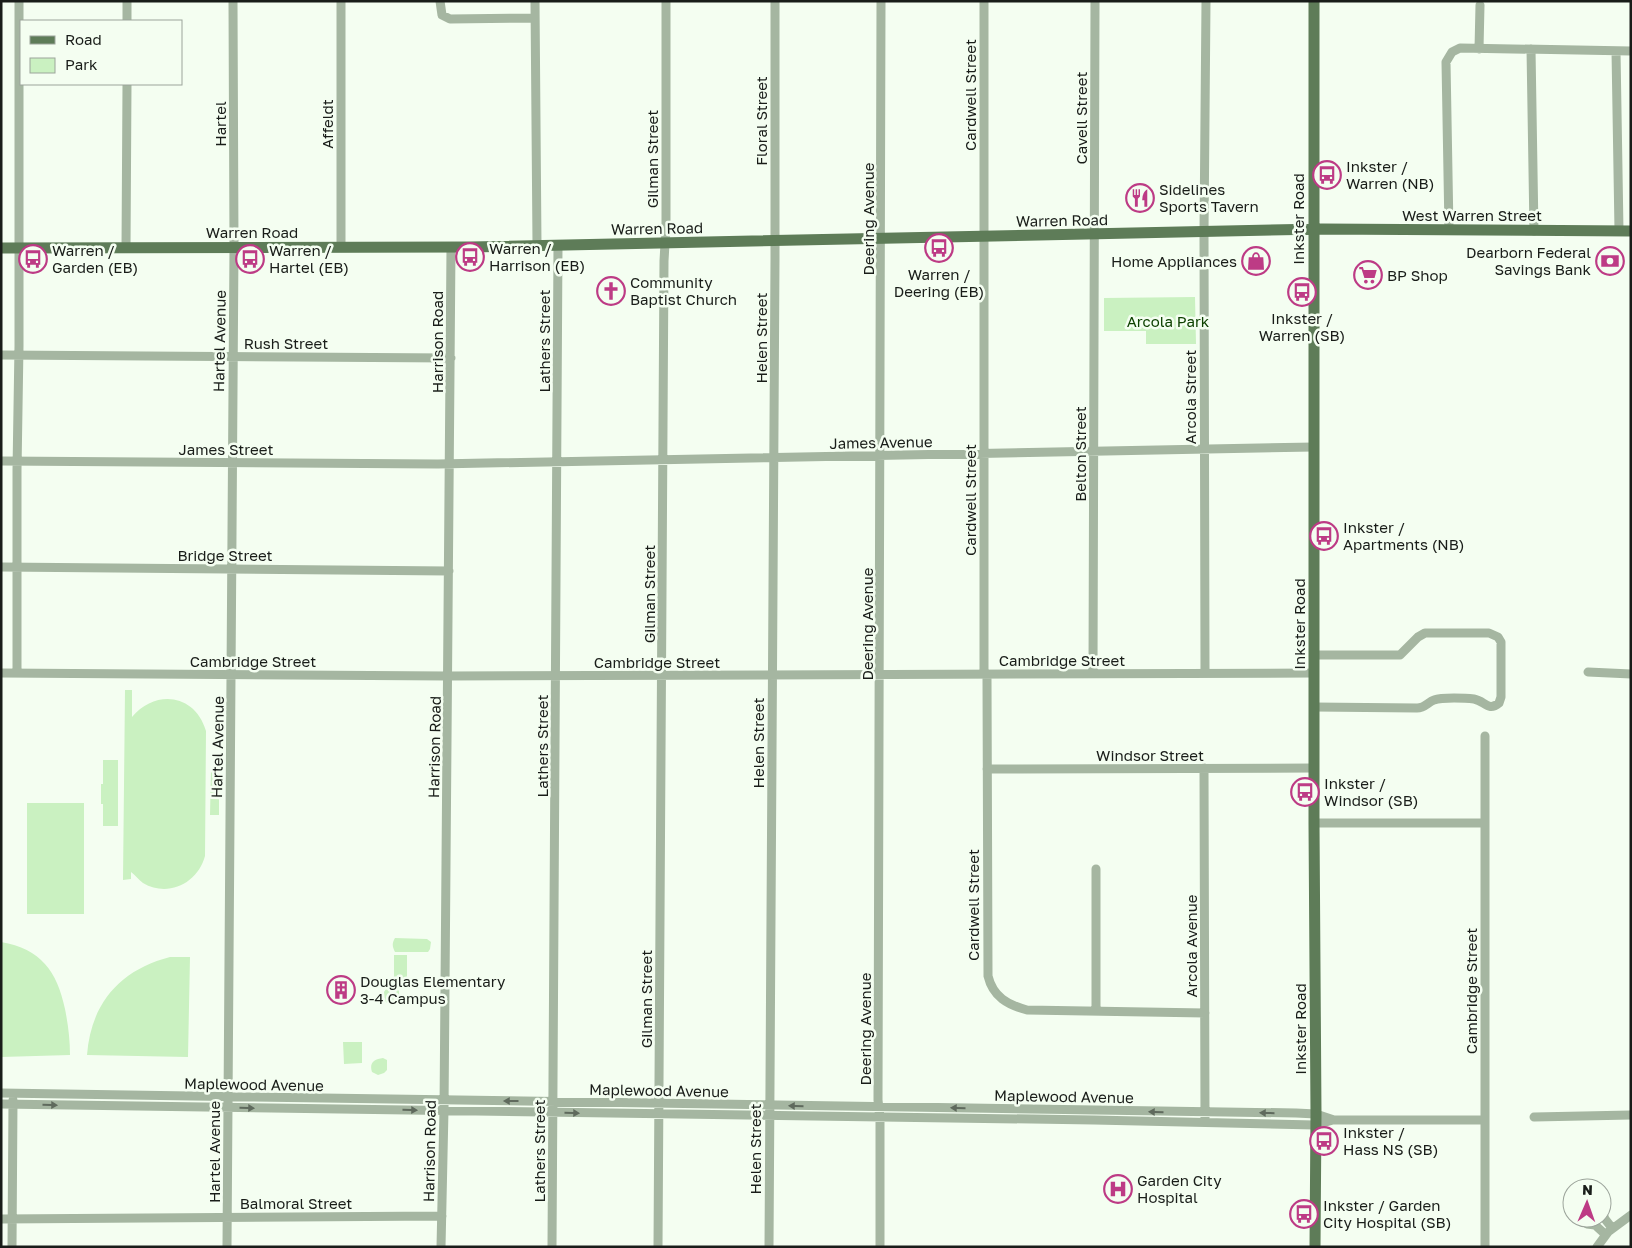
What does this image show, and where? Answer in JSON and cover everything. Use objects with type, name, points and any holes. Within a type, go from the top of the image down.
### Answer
[{"type":"main road","name":"Inkster Road","points":[[1314,1],[1315,1247]]},
{"type":"main road","name":"Warren Road","points":[[1,248],[452,247],[1313,230]]},
{"type":"main road","name":"West Warren Street","points":[[1313,230],[1625,231]]},
{"type":"street","points":[[17,674],[19,1]]},
{"type":"street","points":[[127,1],[127,20]]},
{"type":"street","name":"Hartel","points":[[233,1],[234,247]]},
{"type":"street","name":"Affeldt","points":[[341,1],[341,246]]},
{"type":"street","points":[[440,1],[442,15],[450,19],[535,18]]},
{"type":"street","points":[[535,1],[537,245]]},
{"type":"street","name":"Gilman Street","points":[[658,1247],[666,1]]},
{"type":"street","name":"Floral Street","points":[[775,1],[775,240]]},
{"type":"street","name":"Deering Avenue","points":[[880,1247],[882,1]]},
{"type":"street","name":"Cardwell Street","points":[[984,1],[983,236],[987,966],[989,982],[998,996],[1009,1005],[1027,1010],[1096,1011]]},
{"type":"street","name":"Cavell Street","points":[[1095,1],[1095,234]]},
{"type":"street","name":"Arcola Street","points":[[1206,1],[1204,232],[1206,673]]},
{"type":"street","points":[[1479,49],[1480,5]]},
{"type":"street","points":[[1449,230],[1446,62],[1449,54],[1456,50],[1479,49],[1631,51]]},
{"type":"street","points":[[1531,50],[1534,231]]},
{"type":"street","points":[[1616,51],[1625,231]]},
{"type":"street","points":[[126,248],[127,85]]},
{"type":"street","name":"Belton Street","points":[[1094,674],[1095,234]]},
{"type":"street","name":"Helen Street","points":[[769,1247],[775,240]]},
{"type":"street","name":"Lathers Street","points":[[552,1247],[558,245]]},
{"type":"street","name":"Hartel Avenue","points":[[227,1247],[234,247]]},
{"type":"street","name":"Harrison Road","points":[[442,1247],[452,247]]},
{"type":"street","name":"Rush Street","points":[[1,355],[451,358]]},
{"type":"street","name":"James Avenue","points":[[450,464],[1314,447]]},
{"type":"street","name":"James Street","points":[[1,461],[450,464]]},
{"type":"street","name":"Bridge Street","points":[[1,567],[449,570]]},
{"type":"street","points":[[1314,655],[1400,655],[1418,637],[1425,633],[1489,633],[1498,637],[1501,642],[1501,697],[1499,704],[1494,707],[1487,707],[1474,699],[1438,699],[1424,707],[1417,708],[1314,707]]},
{"type":"street","points":[[1588,672],[1631,674]]},
{"type":"street","name":"Cambridge Street","points":[[1,673],[662,676],[1314,673]]},
{"type":"street","name":"Cambridge Street","points":[[1484,736],[1485,1247]]},
{"type":"street","name":"Arcola Avenue","points":[[1204,768],[1205,1123]]},
{"type":"street","name":"Windsor Street","points":[[987,770],[1314,768]]},
{"type":"street","points":[[1314,823],[1485,823]]},
{"type":"street","points":[[1096,869],[1096,1011],[1205,1013]]},
{"type":"street","name":"Maplewood Avenue","points":[[1,1093],[228,1096],[553,1112],[880,1118],[983,1114],[1094,1115],[1205,1112],[1316,1120]]},
{"type":"street","points":[[12,1247],[13,1093]]},
{"type":"street","points":[[91,1094],[91,1106]]},
{"type":"street","points":[[158,1106],[159,1095]]},
{"type":"street","name":"Maplewood Avenue","points":[[1,1104],[228,1108],[444,1106],[553,1102],[659,1103],[879,1107],[983,1114]]},
{"type":"street","name":"Maplewood Avenue","points":[[1094,1115],[1205,1123],[1316,1120]]},
{"type":"street","points":[[1534,1117],[1631,1115]]},
{"type":"street","points":[[1316,1120],[1485,1120]]},
{"type":"street","points":[[1597,1247],[1609,1231],[1631,1215]]},
{"type":"street","name":"Balmoral Street","points":[[1,1219],[442,1216]]},
{"type":"street","points":[[1601,1228],[1609,1231]]},
{"type":"green space","name":"Arcola Park","points":[[1195,297],[1196,344],[1146,344],[1146,331],[1104,331],[1104,298]]},
{"type":"green space","points":[[125,690],[132,690],[132,717],[152,702],[163,699],[174,700],[184,703],[193,709],[201,719],[206,731],[205,856],[196,874],[181,885],[172,888],[162,889],[153,887],[143,883],[131,872],[131,879],[123,880]]},
{"type":"green space","points":[[103,760],[118,760],[118,826],[103,826],[101,784],[103,784]]},
{"type":"green space","points":[[211,769],[219,770],[219,815],[210,815]]},
{"type":"green space","points":[[27,803],[84,803],[84,914],[27,914]]},
{"type":"green space","points":[[395,938],[427,939],[431,942],[430,949],[428,952],[395,952],[393,941]]},
{"type":"green space","points":[[1,942],[15,945],[37,956],[52,973],[62,995],[69,1032],[70,1055],[1,1057]]},
{"type":"green space","points":[[394,955],[407,955],[407,979],[394,979]]},
{"type":"green space","points":[[170,957],[190,957],[188,1057],[87,1055],[95,1020],[111,991],[136,970]]},
{"type":"green space","points":[[396,988],[399,991],[399,996],[396,1002],[387,1003],[384,992],[386,989]]},
{"type":"green space","points":[[343,1042],[362,1042],[362,1063],[344,1064]]},
{"type":"green space","points":[[383,1058],[387,1060],[387,1070],[378,1075],[372,1072],[371,1066],[373,1062]]},
{"type":"place","name":"Inkster / Warren (NB)","points":[[1327,175]]},
{"type":"place","name":"Sidelines Sports Tavern","points":[[1140,198]]},
{"type":"place","name":"Warren / Deering (EB)","points":[[939,248]]},
{"type":"place","name":"Warren / Harrison (EB)","points":[[470,257]]},
{"type":"place","name":"Warren / Garden (EB)","points":[[33,259]]},
{"type":"place","name":"Warren / Hartel (EB)","points":[[250,259]]},
{"type":"place","name":"Home Appliances","points":[[1256,261]]},
{"type":"place","name":"Dearborn Federal Savings Bank","points":[[1610,261]]},
{"type":"place","name":"BP Shop","points":[[1368,275]]},
{"type":"place","name":"Community Baptist Church","points":[[611,291]]},
{"type":"place","name":"Inkster / Warren (SB)","points":[[1302,292]]},
{"type":"place","name":"Inkster / Apartments (NB)","points":[[1324,536]]},
{"type":"place","name":"Inkster / Windsor (SB)","points":[[1305,792]]},
{"type":"place","name":"Douglas Elementary 3-4 Campus","points":[[341,990]]},
{"type":"place","name":"Inkster / Hass NS (SB)","points":[[1324,1141]]},
{"type":"place","name":"Garden City Hospital","points":[[1118,1189]]},
{"type":"place","name":"Inkster / Garden City Hospital (SB)","points":[[1304,1214]]}]
